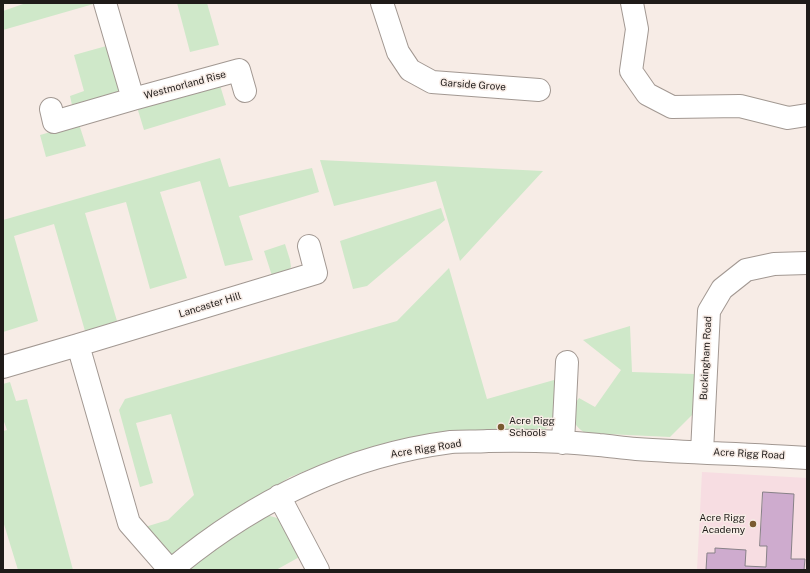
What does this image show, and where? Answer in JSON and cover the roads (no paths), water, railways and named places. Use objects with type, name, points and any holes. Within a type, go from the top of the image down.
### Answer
[{"type":"street","name":"Westmorland Rise","points":[[105,3],[133,99]]},
{"type":"street","name":"Garside Grove","points":[[382,3],[398,52],[410,70],[432,82],[539,90]]},
{"type":"street","points":[[632,3],[637,29],[631,71],[647,94],[672,107],[740,106],[788,118],[807,115]]},
{"type":"street","name":"Westmorland Rise","points":[[51,109],[54,122],[239,70],[245,91]]},
{"type":"street","name":"Lancaster Hill","points":[[3,367],[316,273],[308,246]]},
{"type":"street","name":"Buckingham Road","points":[[702,452],[708,312],[722,289],[746,270],[774,264],[807,263]]},
{"type":"street","points":[[78,345],[129,523],[170,570]]},
{"type":"street","points":[[563,442],[567,362]]},
{"type":"street","name":"Acre Rigg Road","points":[[170,570],[194,550],[228,526],[279,496],[314,480],[346,467],[400,452],[452,442],[563,442],[635,449],[807,458]]},
{"type":"street","points":[[279,496],[318,570]]},
{"type":"place","name":"Acre Rigg Schools","points":[[501,427]]},
{"type":"place","name":"Acre Rigg Academy","points":[[753,524]]}]
